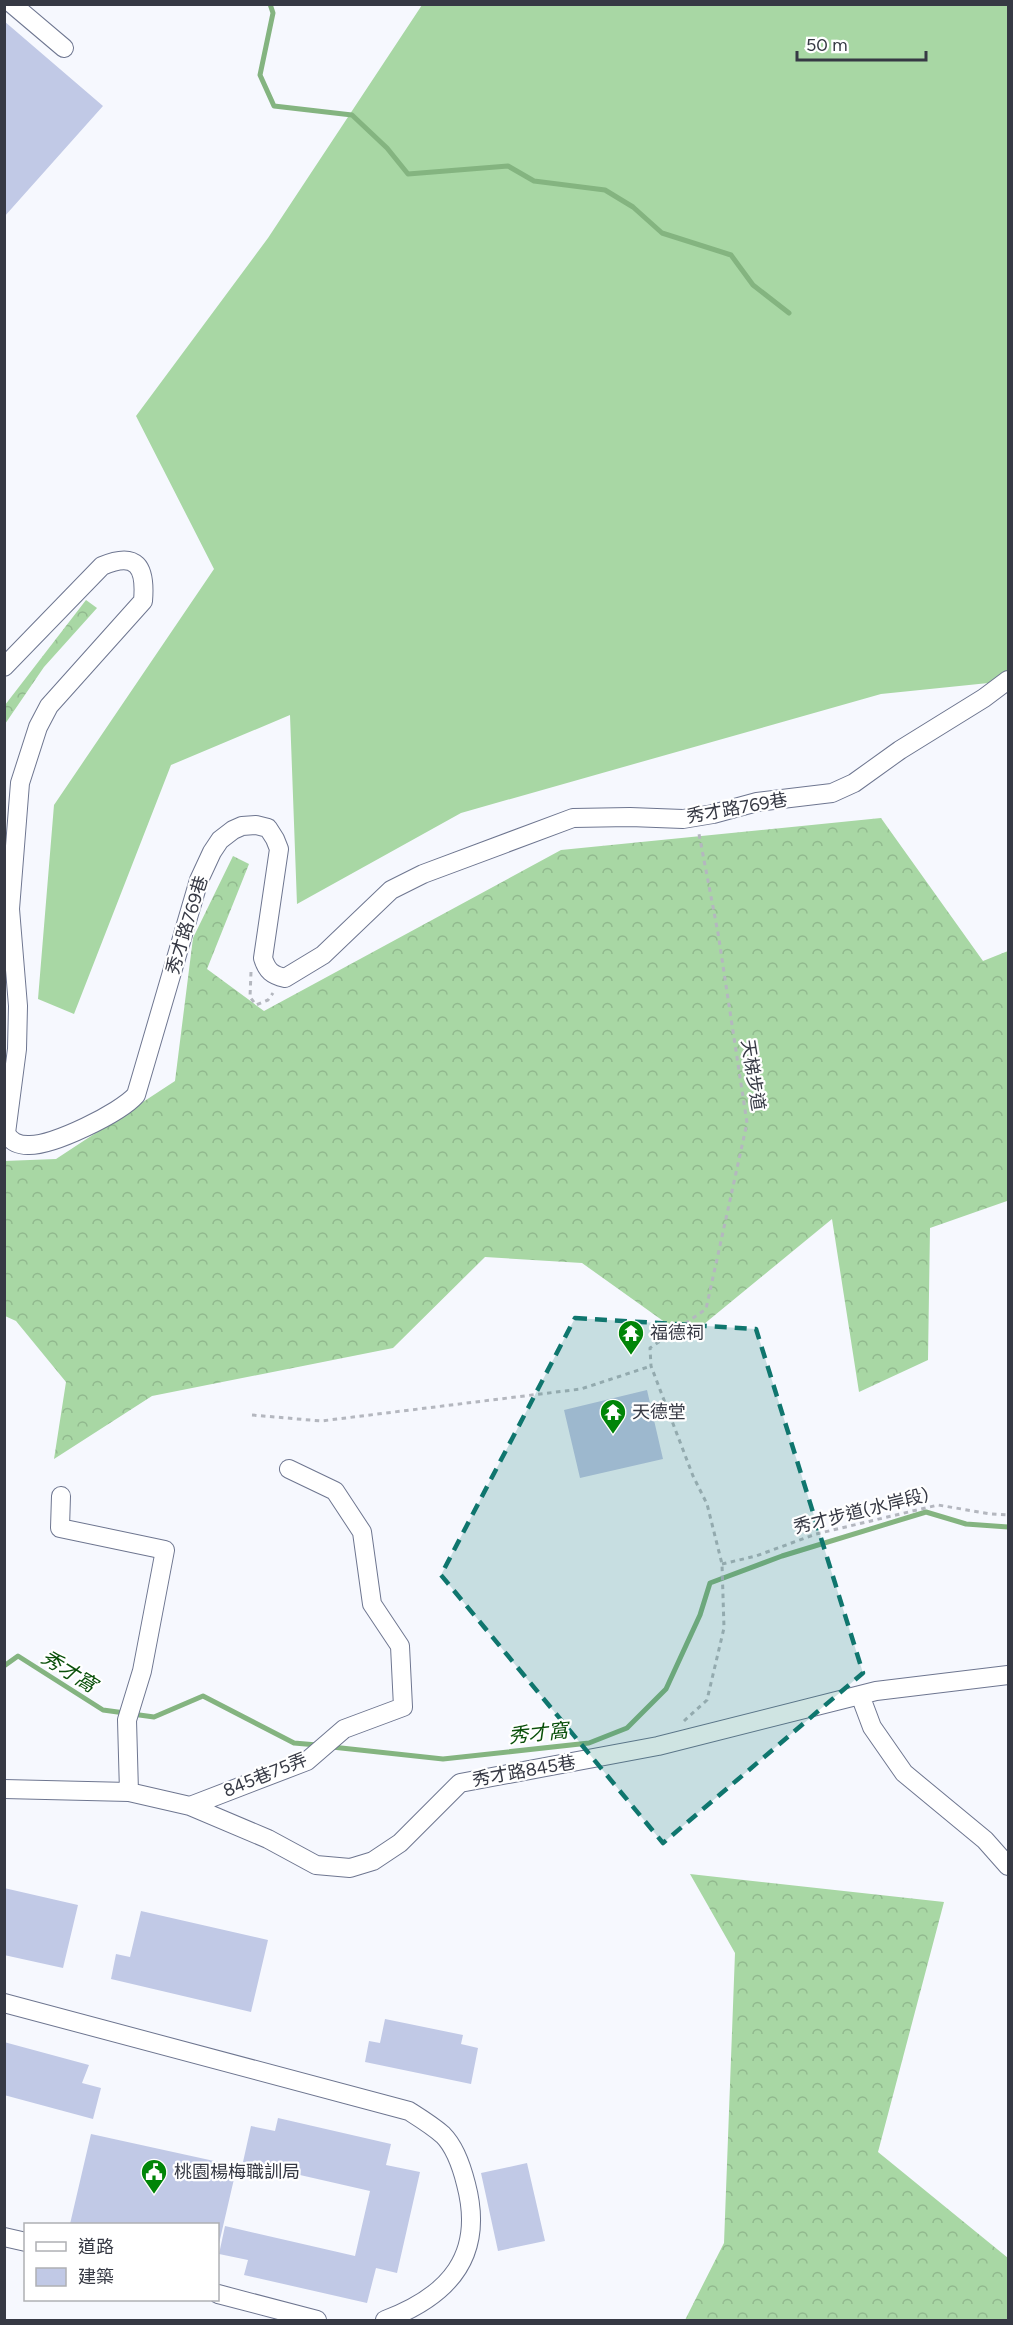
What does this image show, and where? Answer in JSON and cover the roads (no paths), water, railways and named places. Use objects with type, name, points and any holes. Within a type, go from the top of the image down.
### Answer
[{"type":"street","points":[[12,4],[64,48]]},
{"type":"street","name":"秀才路769巷","points":[[4,667],[102,566],[113,561],[124,560],[131,560],[137,566],[145,586],[143,601],[49,706],[38,727],[20,783],[10,909],[18,1006],[17,1049],[6,1132],[9,1139],[18,1144],[30,1145],[50,1141],[116,1112],[136,1095],[199,880],[220,840],[233,830],[242,826],[256,825],[268,828],[279,849],[263,958],[267,969],[272,974],[285,978],[323,955],[391,890],[423,874],[573,818],[683,819],[713,814],[757,802],[832,793],[854,783],[900,750],[984,698],[1008,680]]},
{"type":"street","name":"845巷75弄","points":[[190,1806],[307,1761],[344,1729],[403,1707],[400,1646],[372,1604],[362,1532],[335,1491],[289,1469]]},
{"type":"street","points":[[61,1496],[60,1528],[165,1550],[142,1671],[128,1720],[129,1792]]},
{"type":"street","name":"秀才路845巷","points":[[4,1789],[129,1792],[190,1806],[268,1839],[316,1865],[350,1868],[373,1861],[400,1844],[460,1783],[658,1746],[860,1695],[1008,1675]]},
{"type":"street","points":[[860,1695],[872,1727],[904,1773],[986,1840],[1008,1866]]},
{"type":"street","points":[[4,2003],[409,2111],[444,2136],[461,2165],[469,2196],[472,2229],[465,2256],[443,2288],[412,2310],[385,2320]]},
{"type":"street","points":[[4,2237],[24,2242]]},
{"type":"street","points":[[219,2294],[317,2320]]},
{"type":"waterway","points":[[270,4],[273,13],[260,75],[274,106],[352,115],[387,148],[408,174],[508,166],[534,181],[605,190],[633,207],[662,233],[731,255],[753,285],[789,313]]},
{"type":"waterway","name":"秀才窩","points":[[332,1747],[443,1759],[589,1743],[627,1728],[666,1689],[700,1615],[710,1583],[782,1556],[926,1512],[966,1524],[1008,1527]]},
{"type":"waterway","name":"秀才窩","points":[[4,1666],[18,1656],[103,1710],[154,1717],[203,1696],[294,1743],[317,1745]]},
{"type":"place","name":"福德祠","points":[[631,1356]]},
{"type":"place","name":"天德堂","points":[[613,1435]]},
{"type":"place","name":"桃園楊梅職訓局","points":[[154,2195]]}]
